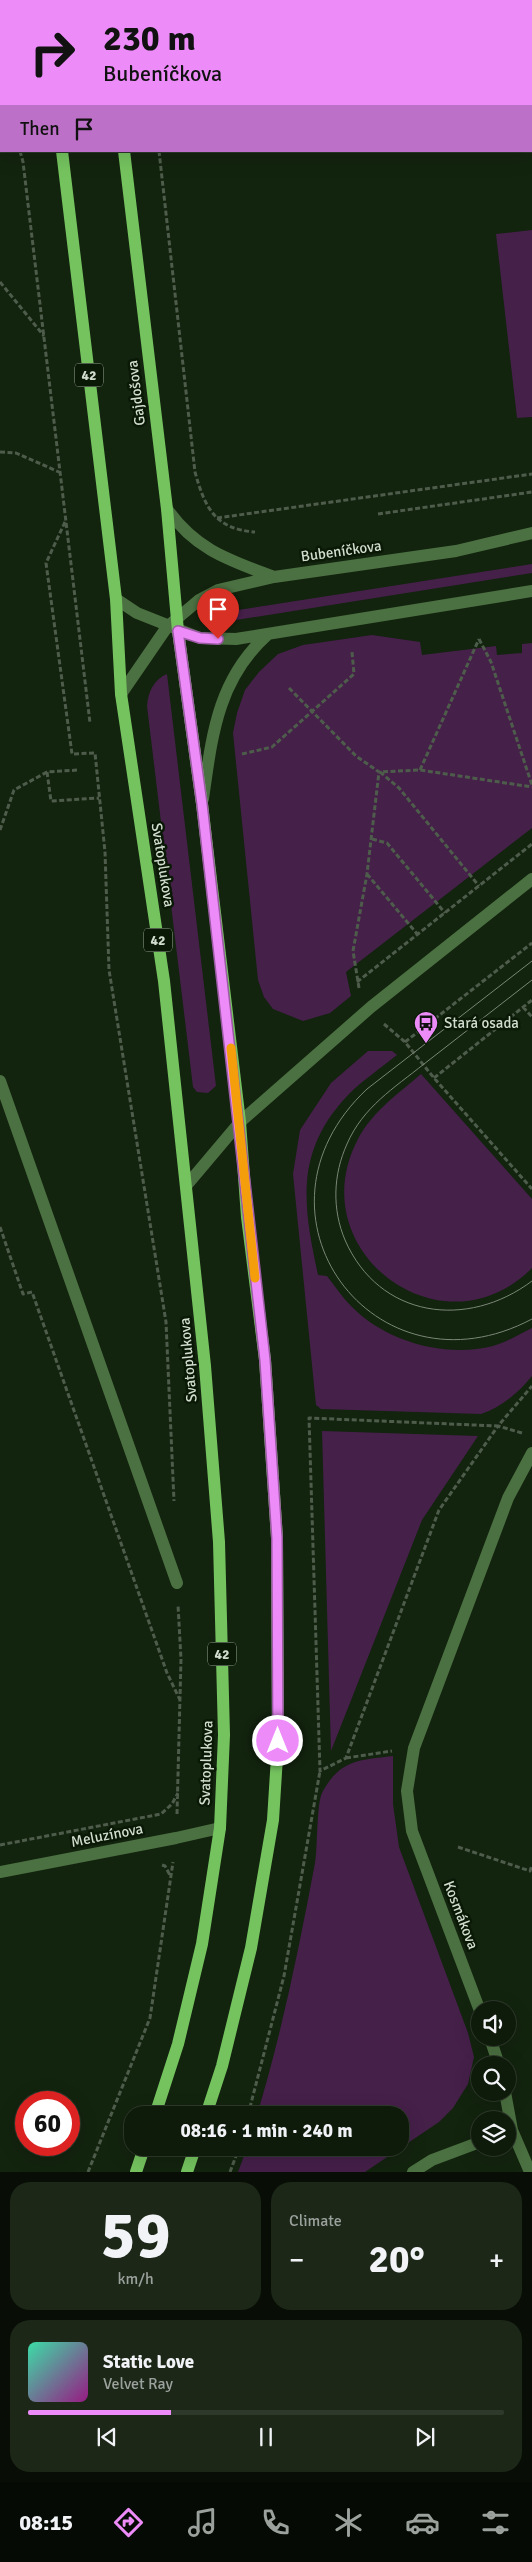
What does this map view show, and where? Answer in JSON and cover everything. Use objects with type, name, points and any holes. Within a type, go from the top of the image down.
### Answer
[{"type":"main road","name":"42","points":[[62,152],[116,599]]},
{"type":"main road","name":"Gajdošova","points":[[124,152],[167,509],[176,618],[172,629]]},
{"type":"main road","name":"Svatoplukova","points":[[116,599],[121,694],[164,980],[205,1366],[219,1542],[224,1735],[220,1828],[202,1944],[178,2044],[158,2106]]},
{"type":"main road","points":[[172,629],[202,804],[240,1122],[247,1217],[265,1360],[277,1538],[278,1741],[273,1820],[251,1948],[222,2066],[209,2106]]},
{"type":"main road","points":[[136,2172],[141,2156]]},
{"type":"main road","points":[[187,2172],[192,2156]]},
{"type":"street","points":[[167,509],[180,527],[196,542],[224,558],[274,577]]},
{"type":"street","name":"Bubeníčkova","points":[[176,618],[199,600],[218,590],[274,577],[456,551],[532,533]]},
{"type":"street","points":[[116,599],[137,613],[172,629],[200,638],[236,639],[532,590]]},
{"type":"street","points":[[121,694],[172,629]]},
{"type":"street","points":[[202,804],[214,726],[231,678],[247,655],[268,634]]},
{"type":"street","points":[[186,1186],[240,1122],[371,1007],[532,879]]},
{"type":"street","points":[[0,1080],[177,1583]]},
{"type":"street","points":[[414,1748],[508,1498],[532,1453]]},
{"type":"street","name":"Kosmákova","points":[[414,1748],[407,1791],[412,1831],[476,2001]]},
{"type":"street","name":"Meluzínova","points":[[0,1872],[220,1828]]},
{"type":"street","points":[[516,2143],[530,2172]]},
{"type":"street","points":[[413,2172],[432,2160],[471,2145]]},
{"type":"path","points":[[20,152],[90,723]]},
{"type":"path","points":[[159,152],[195,472],[202,499],[216,518],[242,531],[255,532]]},
{"type":"path","points":[[0,282],[44,337]]},
{"type":"path","points":[[0,452],[16,453],[60,472]]},
{"type":"path","points":[[216,518],[532,474]]},
{"type":"path","points":[[378,514],[532,492]]},
{"type":"path","points":[[65,522],[46,563],[72,754],[95,753],[106,852]]},
{"type":"path","points":[[380,772],[420,770],[532,786],[491,662],[479,639],[420,770]]},
{"type":"path","points":[[242,754],[272,747],[314,712],[354,674],[352,652]]},
{"type":"path","points":[[289,688],[356,756],[400,788],[480,886]]},
{"type":"path","points":[[0,830],[14,790],[47,772],[78,770]]},
{"type":"path","points":[[47,772],[51,801],[99,798]]},
{"type":"path","points":[[380,772],[367,874],[353,951],[356,982],[371,1007],[389,1029],[405,1042],[434,1078],[532,1189]]},
{"type":"path","points":[[372,839],[387,843],[445,913]]},
{"type":"path","points":[[356,982],[532,844]]},
{"type":"path","points":[[367,874],[418,935]]},
{"type":"path","points":[[405,1042],[532,943]]},
{"type":"path","points":[[434,1078],[532,1000]]},
{"type":"path","points":[[523,1007],[532,1018]]},
{"type":"path","points":[[0,1227],[23,1294],[32,1292],[167,1673],[181,1700]]},
{"type":"path","points":[[346,1758],[439,1510],[498,1426],[532,1386]]},
{"type":"path","points":[[250,2106],[284,1976],[320,1771],[309,1418],[498,1426],[524,1433]]},
{"type":"path","points":[[320,1771],[346,1758],[414,1748]]},
{"type":"path","points":[[0,1845],[161,1814],[172,1804],[180,1789]]},
{"type":"path","points":[[458,1847],[530,1871],[532,1865]]},
{"type":"path","points":[[160,1864],[165,1866],[172,1878]]},
{"type":"path","points":[[230,2172],[235,2156]]},
{"type":"shaded area","points":[[532,230],[532,417],[517,418],[496,234]]},
{"type":"shaded area","points":[[532,564],[532,573],[230,621],[212,623],[202,619],[212,614]]},
{"type":"shaded area","points":[[372,635],[420,642],[422,655],[496,646],[497,655],[522,653],[522,644],[532,643],[532,828],[346,972],[351,996],[330,1013],[303,1021],[273,1009],[264,997],[258,980],[233,733],[237,713],[245,690],[259,672],[278,654],[303,645]]},
{"type":"shaded area","points":[[167,674],[216,1086],[208,1093],[197,1092],[193,1087],[147,706],[155,683]]},
{"type":"shaded area","points":[[368,1051],[392,1051],[397,1055],[349,1094],[331,1115],[319,1136],[311,1158],[307,1180],[307,1202],[318,1275],[327,1276],[348,1303],[365,1319],[399,1338],[417,1344],[455,1350],[475,1349],[493,1346],[532,1328],[532,1376],[509,1399],[496,1408],[481,1414],[321,1409],[316,1405],[293,1174],[300,1130],[331,1083]]},
{"type":"shaded area","points":[[421,1074],[532,1199],[532,1268],[497,1293],[459,1302],[422,1296],[389,1279],[364,1253],[348,1219],[345,1180],[358,1139],[378,1112]]},
{"type":"shaded area","points":[[322,1431],[478,1436],[422,1520],[331,1751]]},
{"type":"shaded area","points":[[393,1756],[393,1804],[399,1847],[468,2033],[474,2056],[471,2056],[471,2070],[468,2084],[453,2108],[439,2122],[409,2142],[409,2106],[260,2106],[282,2021],[303,1927],[315,1863],[321,1797],[330,1780],[344,1767],[361,1760]]},
{"type":"shaded area","points":[[244,2156],[389,2156],[365,2172],[238,2172]]},
{"type":"tram line","points":[[532,961],[367,1089],[330,1138],[315,1189],[320,1238],[341,1282],[376,1316],[421,1336],[474,1338],[532,1319]]},
{"type":"tram line","points":[[532,980],[391,1090],[370,1109],[354,1131],[342,1156],[336,1192],[336,1204],[341,1228],[345,1240],[360,1266],[379,1286],[402,1300],[427,1308],[453,1310],[480,1306],[507,1297],[532,1281]]},
{"type":"slow traffic","points":[[231,1048],[240,1122],[247,1217],[255,1278]]},
{"type":"place","name":"Stará osada","points":[[426,1044]]},
{"type":"route","points":[[218,639],[200,638],[178,631],[202,804],[240,1122],[247,1217],[265,1360],[277,1538],[278,1741]]}]
